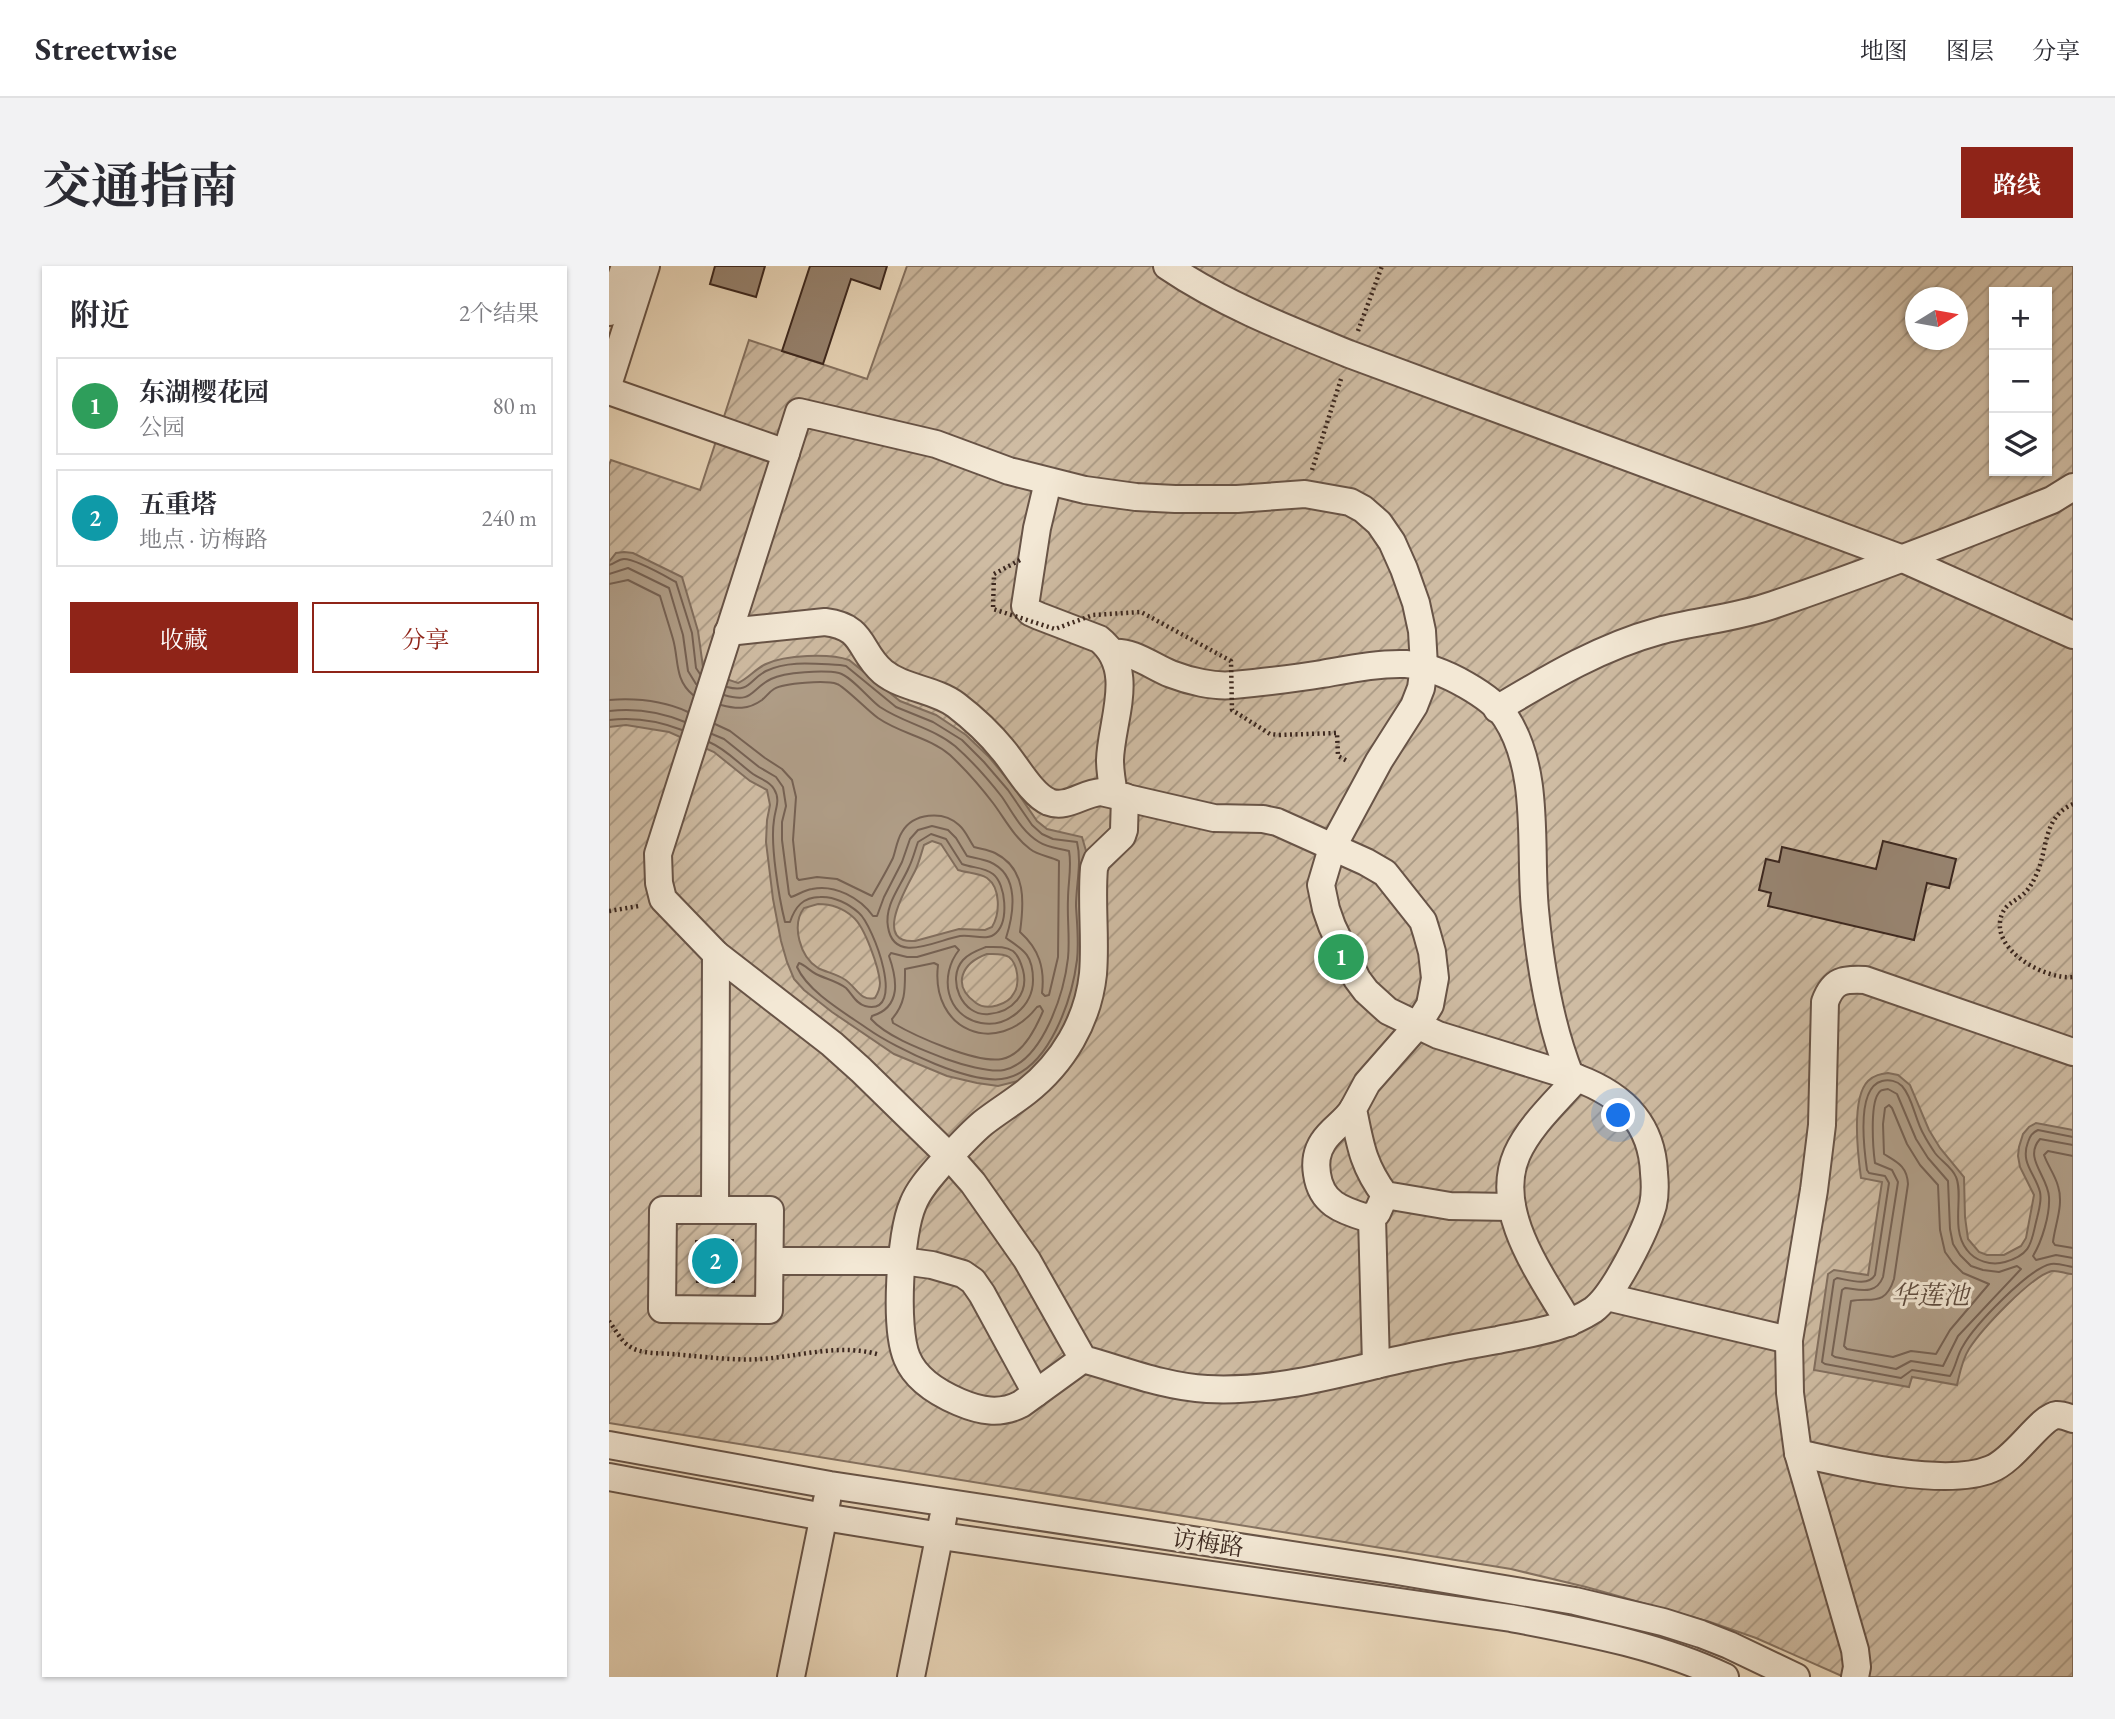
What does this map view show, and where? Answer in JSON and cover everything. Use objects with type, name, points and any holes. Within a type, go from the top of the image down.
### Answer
[{"type":"street","points":[[609,312],[625,266]]},
{"type":"street","points":[[609,382],[614,349],[646,266]]},
{"type":"street","points":[[1167,266],[1193,284],[1349,354],[1903,559],[2073,635]]},
{"type":"street","points":[[609,391],[786,453]]},
{"type":"street","points":[[799,412],[936,444],[1009,471],[1048,482],[1136,497],[1237,499],[1305,494],[1342,500],[1357,506],[1379,523],[1392,542],[1416,603],[1422,631],[1424,666],[1421,688],[1414,706],[1371,775],[1332,848],[1321,885],[1326,909],[1357,979],[1388,1011],[1438,1035],[1599,1087],[1621,1101],[1644,1129],[1653,1155],[1653,1204],[1638,1240],[1607,1297],[1595,1308],[1569,1324],[1547,1331],[1276,1387],[1224,1390],[1181,1387],[1083,1359],[1019,1249],[973,1183],[949,1156],[832,1044],[716,954],[663,899],[658,854],[799,412]]},
{"type":"street","points":[[1048,482],[1037,528],[1025,606],[1030,612],[1099,639],[1112,653],[1118,669],[1120,698],[1110,762],[1119,795],[1124,831],[1097,860],[1094,868],[1093,974],[1081,1023],[1062,1055],[1041,1078],[982,1124],[949,1156],[913,1201],[904,1231],[899,1310],[907,1359],[919,1377],[945,1396],[978,1409],[1001,1412],[1011,1410],[1083,1359]]},
{"type":"street","points":[[1497,709],[1578,662],[1616,645],[1661,631],[1771,606],[1903,559],[2052,500],[2073,487]]},
{"type":"street","points":[[728,632],[825,622],[847,627],[861,640],[877,667],[886,674],[948,699],[958,706],[1002,748],[1041,797],[1057,804],[1101,792],[1214,818],[1263,819],[1277,822],[1385,873],[1423,921],[1432,952],[1435,978],[1430,1005],[1417,1026],[1367,1083],[1350,1123],[1326,1138],[1319,1149],[1316,1168],[1322,1193],[1336,1206],[1367,1218],[1378,1206],[1511,1208]]},
{"type":"street","points":[[1112,653],[1121,653],[1197,682],[1229,686],[1376,666],[1424,666],[1461,682],[1487,699],[1504,716],[1515,734],[1527,780],[1532,817],[1539,942],[1559,1048],[1573,1077]]},
{"type":"street","points":[[715,1210],[716,954]]},
{"type":"street","points":[[1855,1677],[1856,1650],[1798,1453],[1790,1393],[1789,1340],[1822,1125],[1825,1002],[1830,989],[1836,983],[1865,980],[2073,1052]]},
{"type":"street","points":[[1569,1324],[1522,1238],[1511,1208],[1511,1182],[1517,1154],[1573,1077]]},
{"type":"street","points":[[1350,1123],[1370,1173],[1378,1206],[1376,1365]]},
{"type":"street","points":[[663,1210],[770,1210],[770,1261],[769,1310],[662,1309],[663,1210]]},
{"type":"street","points":[[770,1261],[902,1261],[954,1270],[973,1281],[982,1294],[1036,1393]]},
{"type":"street","points":[[1607,1297],[1789,1340]]},
{"type":"street","points":[[1798,1453],[1869,1468],[1943,1476],[1977,1474],[1992,1469],[2013,1455],[2049,1419],[2059,1415],[2073,1419]]},
{"type":"street","name":"访梅路","points":[[609,1445],[830,1485],[1516,1590],[1663,1622],[1729,1645],[1797,1677]]},
{"type":"street","name":"访梅路","points":[[609,1477],[941,1536],[1511,1618],[1656,1650],[1725,1677]]},
{"type":"street","points":[[791,1677],[830,1485]]},
{"type":"street","points":[[911,1677],[946,1503]]},
{"type":"street","points":[[1511,1618],[1516,1590]]},
{"type":"path","points":[[1020,560],[994,574],[993,609],[1055,629],[1093,615],[1141,612],[1231,661],[1231,710],[1270,734],[1337,733],[1339,756],[1371,775]]},
{"type":"path","points":[[2073,804],[2058,814],[2049,829],[2040,865],[2030,887],[2007,905],[2000,918],[2003,937],[2018,956],[2048,974],[2061,978],[2073,977]]},
{"type":"path","points":[[609,1321],[626,1345],[635,1350],[649,1352],[761,1359],[844,1350],[866,1351],[889,1358],[907,1359]]},
{"type":"shaded area","points":[[907,266],[2073,266],[2073,1677],[1844,1677],[1756,1638],[1710,1622],[1511,1569],[609,1423],[609,465],[611,460],[700,490],[749,340],[867,379]]},
{"type":"water","points":[[616,553],[633,553],[682,577],[698,631],[703,667],[708,673],[738,683],[774,661],[819,656],[849,660],[900,701],[936,715],[966,735],[989,757],[1037,821],[1047,829],[1082,837],[1086,851],[1084,961],[1076,997],[1055,1047],[1032,1073],[1018,1081],[998,1086],[947,1076],[894,1054],[832,1012],[794,979],[781,941],[773,899],[766,842],[770,805],[767,790],[750,781],[714,752],[669,732],[626,725],[609,727],[609,562]],"holes":[[[932,841],[941,844],[958,870],[984,876],[992,882],[998,901],[997,915],[992,927],[985,930],[959,929],[915,941],[902,940],[896,934],[894,924],[900,901],[924,845]],[[818,904],[832,906],[845,911],[858,922],[871,948],[879,976],[880,987],[875,998],[862,996],[844,979],[818,968],[806,956],[798,932],[798,923],[804,908]],[[987,954],[998,954],[1012,960],[1016,969],[1017,985],[1007,1001],[997,1006],[986,1006],[976,1003],[968,996],[962,982],[963,975],[978,958]]]},
{"type":"water","name":"华莲池","points":[[1888,1073],[1898,1075],[1910,1085],[1929,1130],[1964,1177],[1968,1239],[1979,1252],[1987,1255],[2004,1255],[2021,1246],[2026,1238],[2034,1195],[2020,1167],[2018,1156],[2023,1134],[2036,1123],[2073,1130],[2073,1274],[2052,1271],[2043,1275],[2007,1305],[1969,1349],[1957,1385],[1912,1377],[1909,1387],[1814,1370],[1828,1274],[1834,1270],[1868,1275],[1882,1182],[1861,1178],[1857,1142],[1859,1100],[1868,1081]]},
{"type":"building","points":[[715,266],[765,266],[756,297],[710,284]]},
{"type":"building","points":[[810,266],[887,266],[880,289],[851,279],[823,364],[782,351]]},
{"type":"building","points":[[1883,841],[1956,859],[1949,888],[1927,883],[1914,940],[1768,906],[1771,893],[1759,890],[1766,859],[1779,862],[1782,847],[1876,869]]},
{"type":"building","points":[[733,1240],[734,1282],[697,1282],[696,1241]]},
{"type":"place","name":"东湖樱花园","points":[[1341,957]]},
{"type":"place","name":"五重塔","points":[[715,1261]]}]
